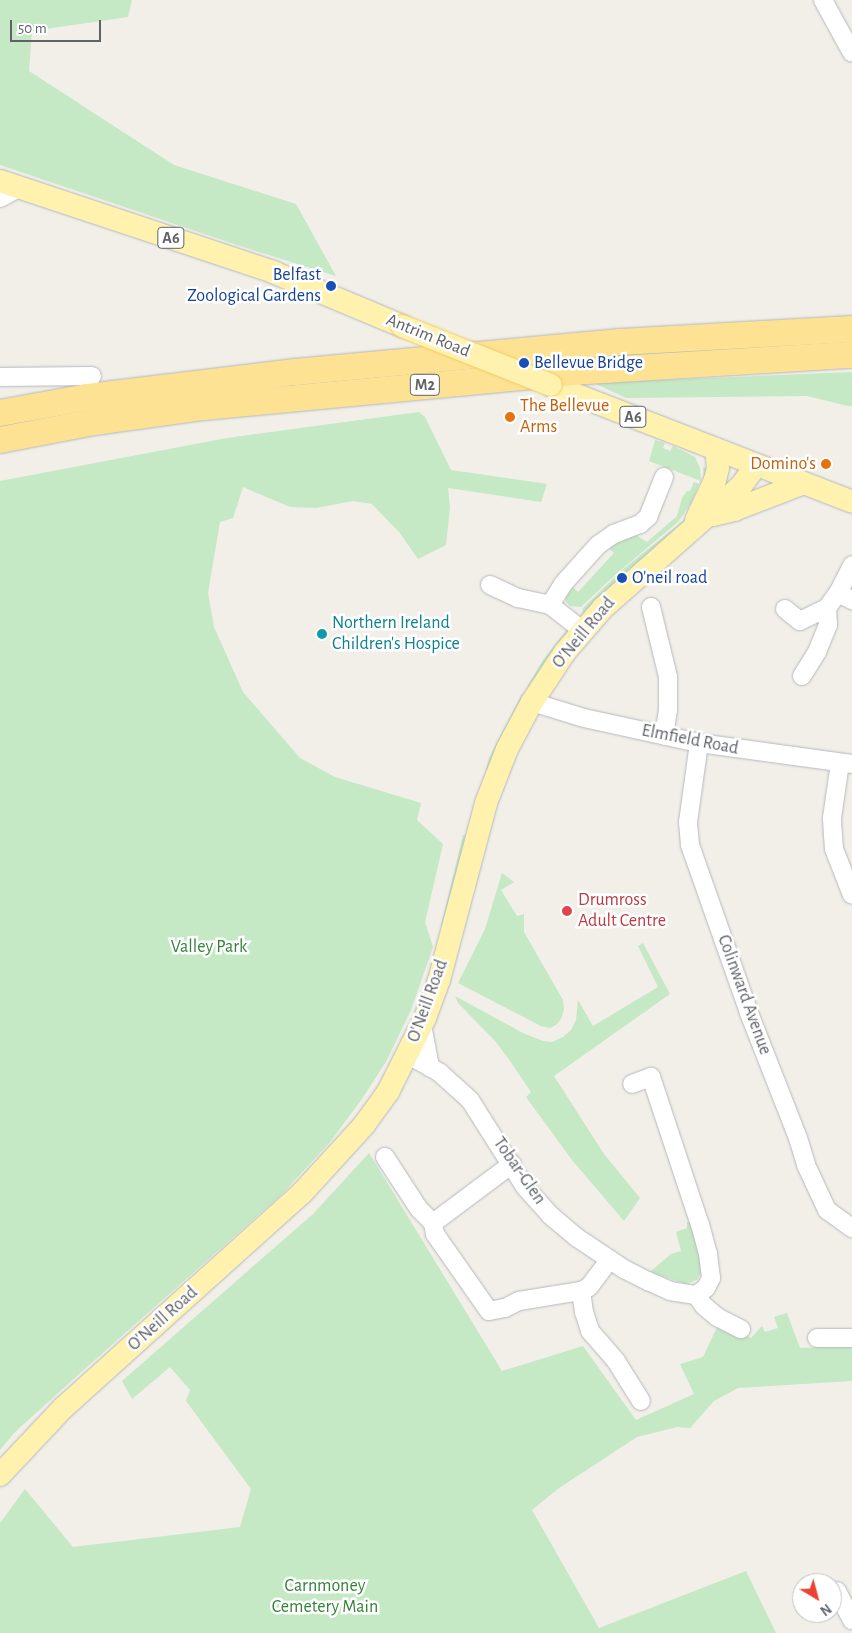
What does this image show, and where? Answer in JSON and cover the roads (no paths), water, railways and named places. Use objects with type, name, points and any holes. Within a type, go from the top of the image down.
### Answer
[{"type":"highway","name":"M2","points":[[0,413],[88,397],[295,372],[620,342],[852,329]]},
{"type":"highway","name":"M2","points":[[0,440],[94,422],[204,407],[596,370],[852,355]]},
{"type":"main road","name":"Antrim Road","points":[[6,189],[273,272],[402,326],[852,502]]},
{"type":"main road","points":[[690,532],[715,480],[718,468],[716,449]]},
{"type":"main road","name":"O'Neill Road","points":[[0,1475],[63,1408],[261,1231],[336,1158],[378,1106],[408,1055],[422,1025],[439,980],[486,803],[507,749],[532,702],[582,630],[621,590],[741,486],[756,465]]},
{"type":"main road","points":[[706,517],[734,510],[804,483]]},
{"type":"street","points":[[823,0],[852,53]]},
{"type":"street","points":[[0,377],[92,376]]},
{"type":"street","points":[[550,605],[563,584],[598,545],[614,534],[640,524],[648,517],[664,477]]},
{"type":"street","points":[[785,609],[800,621],[827,608],[845,596],[852,565]]},
{"type":"street","points":[[490,585],[518,598],[550,605],[582,630]]},
{"type":"street","points":[[651,607],[668,677],[668,710],[664,736]]},
{"type":"street","points":[[802,676],[817,652],[828,625],[827,608]]},
{"type":"street","name":"Elmfield Road","points":[[532,702],[584,718],[699,743],[846,764]]},
{"type":"street","name":"Colinward Avenue","points":[[699,743],[688,822],[690,845],[749,1013],[798,1138],[806,1165],[827,1210],[852,1228]]},
{"type":"street","points":[[846,764],[832,818],[832,836],[834,850],[852,895]]},
{"type":"street","points":[[422,1025],[430,1067]]},
{"type":"street","name":"Tobar-Glen","points":[[408,1055],[456,1085],[470,1100],[525,1187],[550,1215],[609,1260],[670,1291],[696,1295]]},
{"type":"street","points":[[632,1084],[650,1077],[700,1225],[708,1254],[711,1278],[706,1288],[696,1295],[704,1306],[717,1317],[741,1329]]},
{"type":"street","points":[[385,1156],[419,1209],[433,1223],[435,1234],[489,1311],[505,1308],[519,1301],[581,1291],[589,1286],[609,1260]]},
{"type":"street","points":[[433,1223],[512,1164]]},
{"type":"street","points":[[581,1291],[584,1312],[590,1331],[616,1361],[641,1401]]},
{"type":"street","points":[[817,1338],[852,1338]]},
{"type":"street","points":[[842,1595],[852,1620]]},
{"type":"place","name":"Belfast Zoological Gardens","points":[[331,286]]},
{"type":"place","name":"Bellevue Bridge","points":[[524,363]]},
{"type":"place","name":"The Bellevue Arms","points":[[510,417]]},
{"type":"place","name":"Domino's","points":[[826,464]]},
{"type":"place","name":"O'neil road","points":[[622,578]]},
{"type":"place","name":"Northern Ireland Children's Hospice","points":[[322,634]]},
{"type":"place","name":"Drumross Adult Centre","points":[[567,911]]},
{"type":"park label","name":"Valley Park","points":[[209,947]]},
{"type":"park label","name":"Carnmoney Cemetery Main","points":[[325,1597]]}]
